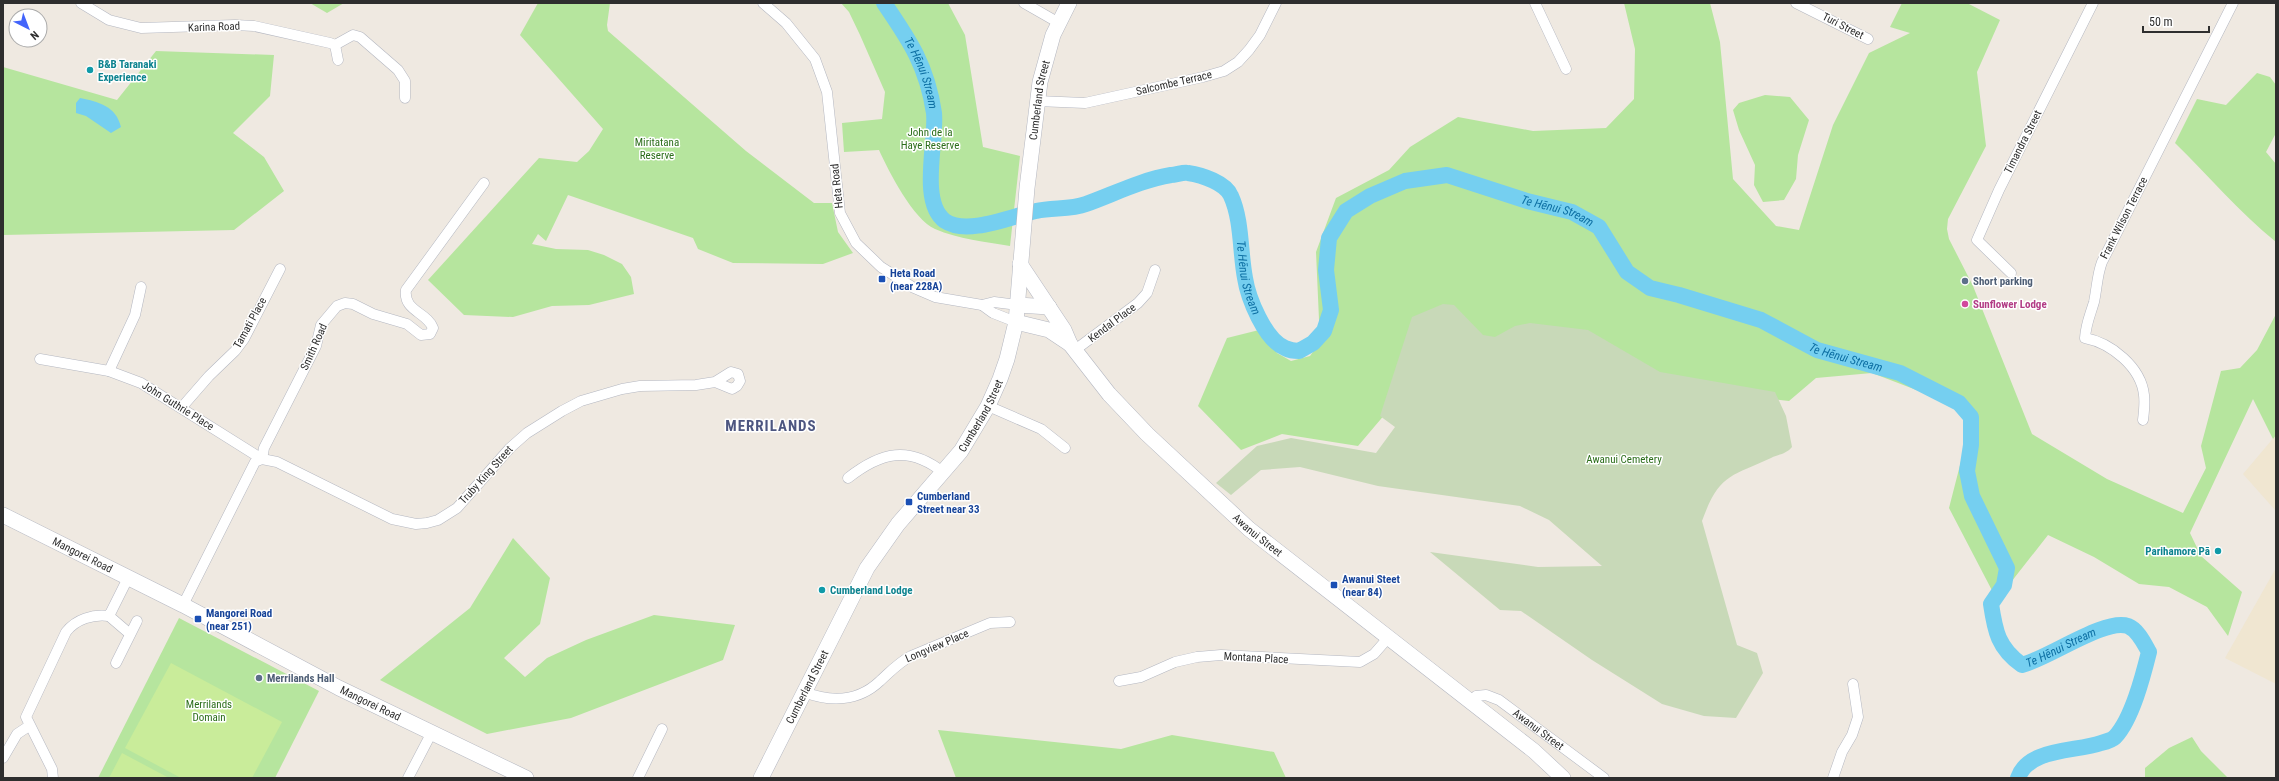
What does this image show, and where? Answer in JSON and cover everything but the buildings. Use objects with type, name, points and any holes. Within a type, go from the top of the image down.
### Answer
[{"type":"street","name":"Karina Road","points":[[81,3],[109,20],[141,28],[162,29],[235,25],[254,26],[335,46]]},
{"type":"street","name":"Heta Road","points":[[763,3],[786,23],[815,59],[827,92],[840,214],[856,243],[881,267],[914,288],[935,297],[982,305],[994,302],[1018,305]]},
{"type":"street","points":[[1024,3],[1059,23]]},
{"type":"street","name":"Cumberland Street","points":[[760,778],[867,568],[898,524],[944,473],[972,435],[988,406],[1007,359],[1016,322],[1026,193],[1038,100],[1045,62],[1059,23],[1069,3]]},
{"type":"street","name":"Salcombe Terrace","points":[[1038,100],[1085,103],[1224,71],[1238,62],[1249,50],[1260,35],[1276,3]]},
{"type":"street","points":[[1535,3],[1566,69]]},
{"type":"street","name":"Turi Street","points":[[1796,3],[1868,39]]},
{"type":"street","name":"Frank Wilson Terrace","points":[[2143,420],[2144,395],[2141,382],[2114,349],[2100,341],[2085,338],[2086,323],[2094,301],[2096,276],[2233,3]]},
{"type":"street","name":"Timandra Street","points":[[2011,273],[1977,240],[1999,190],[2090,4]]},
{"type":"street","points":[[338,60],[335,46],[353,35],[360,37],[398,70],[405,81],[405,98]]},
{"type":"street","name":"Smith Road","points":[[183,605],[255,462],[262,459],[264,448],[316,346],[322,325],[337,306],[345,303],[353,304],[373,314],[407,324],[421,335],[430,334],[433,328],[431,323],[411,307],[406,300],[406,290],[484,183]]},
{"type":"street","name":"Awanui Street","points":[[1020,264],[1064,330],[1072,347]]},
{"type":"street","name":"Tamati Place","points":[[182,407],[209,376],[235,352],[244,339],[280,270]]},
{"type":"street","name":"Kendal Place","points":[[1072,347],[1138,303],[1147,293],[1155,270]]},
{"type":"street","points":[[109,372],[135,315],[141,287]]},
{"type":"street","name":"Heta Road","points":[[982,305],[993,313],[1016,322]]},
{"type":"street","points":[[1018,305],[1049,307]]},
{"type":"street","name":"Awanui Street","points":[[1016,322],[1049,330],[1072,347],[1127,414],[1231,514],[1534,751],[1564,778]]},
{"type":"street","name":"John Guthrie Place","points":[[40,359],[109,372],[142,383],[262,459]]},
{"type":"street","name":"Truby King Street","points":[[262,459],[277,462],[392,519],[416,524],[427,523],[438,520],[456,508],[510,448],[527,433],[562,410],[581,401],[622,389],[640,386],[696,385],[715,382]]},
{"type":"street","points":[[988,406],[1041,429],[1064,448]]},
{"type":"street","points":[[848,478],[874,460],[899,454],[918,457],[944,473]]},
{"type":"street","name":"Mangorei Road","points":[[4,518],[183,605],[339,688],[526,778]]},
{"type":"street","points":[[109,616],[128,578]]},
{"type":"street","points":[[53,778],[52,768],[29,726],[26,717],[66,632],[72,624],[97,614],[109,616],[130,634]]},
{"type":"street","points":[[116,663],[137,621]]},
{"type":"street","name":"Longview Place","points":[[804,692],[832,700],[856,695],[866,691],[900,662],[911,656],[990,623],[1010,622]]},
{"type":"street","name":"Montana Place","points":[[1118,681],[1141,677],[1175,662],[1198,657],[1221,656],[1360,662],[1374,654],[1388,638]]},
{"type":"street","points":[[1833,778],[1842,752],[1852,735],[1858,717],[1853,684]]},
{"type":"street","name":"Awanui Street","points":[[1470,701],[1476,696],[1486,694],[1499,700],[1604,778]]},
{"type":"street","points":[[3,758],[17,734],[29,726]]},
{"type":"street","points":[[638,778],[662,729]]},
{"type":"street","points":[[408,778],[432,732]]},
{"type":"shaded area","points":[[2276,435],[2276,511],[2243,474]]},
{"type":"shaded area","points":[[2276,568],[2276,684],[2225,658]]},
{"type":"green space","points":[[310,3],[344,3],[327,13]]},
{"type":"green space","name":"Miritatana Reserve","points":[[538,3],[610,3],[607,25],[608,31],[746,151],[814,203],[832,203],[838,232],[853,253],[823,264],[733,263],[698,249],[693,238],[568,195],[546,241],[538,234],[532,244],[556,249],[588,250],[604,255],[622,264],[631,277],[634,294],[589,305],[552,306],[513,317],[464,315],[428,280],[539,158],[577,162],[589,151],[603,129],[520,35]]},
{"type":"green space","name":"John de la Haye Reserve","points":[[841,3],[948,3],[965,35],[983,147],[1020,156],[1010,246],[963,238],[935,229],[918,216],[902,194],[879,150],[844,152],[842,123],[882,119],[885,92],[849,12]]},
{"type":"green space","points":[[1624,3],[1710,3],[1720,42],[1733,179],[1776,226],[1799,230],[1833,125],[1869,53],[1910,33],[1890,27],[1902,3],[1967,3],[2000,20],[1977,72],[1986,146],[1948,219],[1947,229],[1949,239],[1973,286],[2032,434],[2107,479],[2183,513],[2206,468],[2201,446],[2221,371],[2240,368],[2257,350],[2276,314],[2276,435],[2273,439],[2253,399],[2190,533],[2201,556],[2242,592],[2228,636],[2207,607],[2169,587],[2139,584],[2094,557],[2048,535],[1997,600],[1949,508],[1968,434],[1965,419],[1945,401],[1872,373],[1816,378],[1789,401],[1686,390],[1397,400],[1358,446],[1282,434],[1241,450],[1198,406],[1227,338],[1263,329],[1277,353],[1291,361],[1310,356],[1320,342],[1316,252],[1336,198],[1389,170],[1410,147],[1458,117],[1533,131],[1606,128],[1634,99],[1635,49]]},
{"type":"green space","points":[[156,51],[274,55],[270,96],[233,133],[264,157],[284,191],[234,230],[3,235],[3,67],[117,100]]},
{"type":"green space","points":[[2257,73],[2270,77],[2276,85],[2276,133],[2266,152],[2276,164],[2276,242],[2237,206],[2175,143],[2197,99],[2226,105]]},
{"type":"green space","points":[[1765,95],[1790,97],[1809,120],[1798,155],[1796,179],[1784,200],[1763,202],[1754,185],[1755,165],[1739,130],[1733,110],[1739,103]]},
{"type":"green space","name":"Awanui Cemetery","points":[[1443,304],[1454,305],[1483,335],[1495,337],[1515,326],[1530,323],[1588,330],[1660,372],[1775,392],[1786,416],[1792,447],[1785,453],[1745,469],[1720,485],[1708,506],[1702,521],[1737,645],[1757,653],[1763,673],[1736,718],[1704,716],[1662,704],[1592,660],[1521,611],[1500,610],[1430,552],[1538,567],[1602,566],[1549,520],[1520,506],[1378,486],[1300,467],[1261,470],[1231,495],[1216,483],[1257,446],[1291,438],[1376,453],[1395,427],[1380,416],[1412,317]]},
{"type":"green space","points":[[513,538],[550,578],[540,624],[504,658],[525,677],[547,658],[586,640],[654,615],[735,625],[723,660],[571,718],[487,734],[380,680],[470,608]]},
{"type":"green space","name":"Merrilands Domain","points":[[179,618],[319,691],[275,778],[98,778]]},
{"type":"green space","points":[[171,663],[282,722],[252,778],[181,778],[125,748]]},
{"type":"green space","points":[[938,730],[1121,749],[1172,735],[1274,752],[1286,778],[956,778]]},
{"type":"green space","points":[[2192,737],[2201,751],[2228,778],[2145,778],[2145,768],[2169,748]]},
{"type":"green space","points":[[122,753],[169,778],[109,778]]},
{"type":"water","points":[[80,98],[94,101],[106,106],[115,114],[121,127],[111,133],[86,116],[76,113],[76,103]]},
{"type":"waterway","name":"Te Hēnui Stream","points":[[884,3],[909,42],[927,81],[934,113],[931,170],[933,200],[937,212],[945,221],[954,225],[977,226],[990,224],[1026,213],[1080,206],[1138,184],[1171,175],[1186,173],[1213,180],[1228,191],[1235,205],[1239,226],[1243,268],[1247,286],[1254,307],[1264,328],[1278,344],[1293,351],[1299,351],[1313,343],[1324,331],[1331,310],[1326,270],[1329,238],[1346,211],[1370,196],[1405,181],[1447,175],[1527,201],[1572,212],[1599,227],[1627,272],[1650,288],[1679,295],[1761,320],[1817,350],[1900,373],[1959,403],[1971,417],[1971,445],[1967,471],[1972,496],[2007,568],[2004,585],[1991,604],[1996,631],[2008,652],[2022,665],[2091,633],[2118,625],[2128,626],[2135,630],[2149,652],[2132,709],[2127,720],[2115,737],[2108,741],[2090,746],[2042,756],[2023,768],[2018,778]]},
{"type":"place","name":"B&B Taranaki Experience","points":[[90,70]]},
{"type":"place","name":"Heta Road (near 228A)","points":[[882,279]]},
{"type":"place","name":"Short parking","points":[[1965,281]]},
{"type":"place","name":"Sunflower Lodge","points":[[1965,304]]},
{"type":"place","name":"Cumberland Street near 33","points":[[909,502]]},
{"type":"place","name":"Parihamore Pā","points":[[2218,551]]},
{"type":"place","name":"Awanui Steet (near 84)","points":[[1334,585]]},
{"type":"place","name":"Cumberland Lodge","points":[[822,590]]},
{"type":"place","name":"Mangorei Road (near 251)","points":[[198,619]]},
{"type":"place","name":"Merrilands Hall","points":[[259,678]]},
{"type":"district","name":"MERRILANDS","points":[[771,426]]}]
